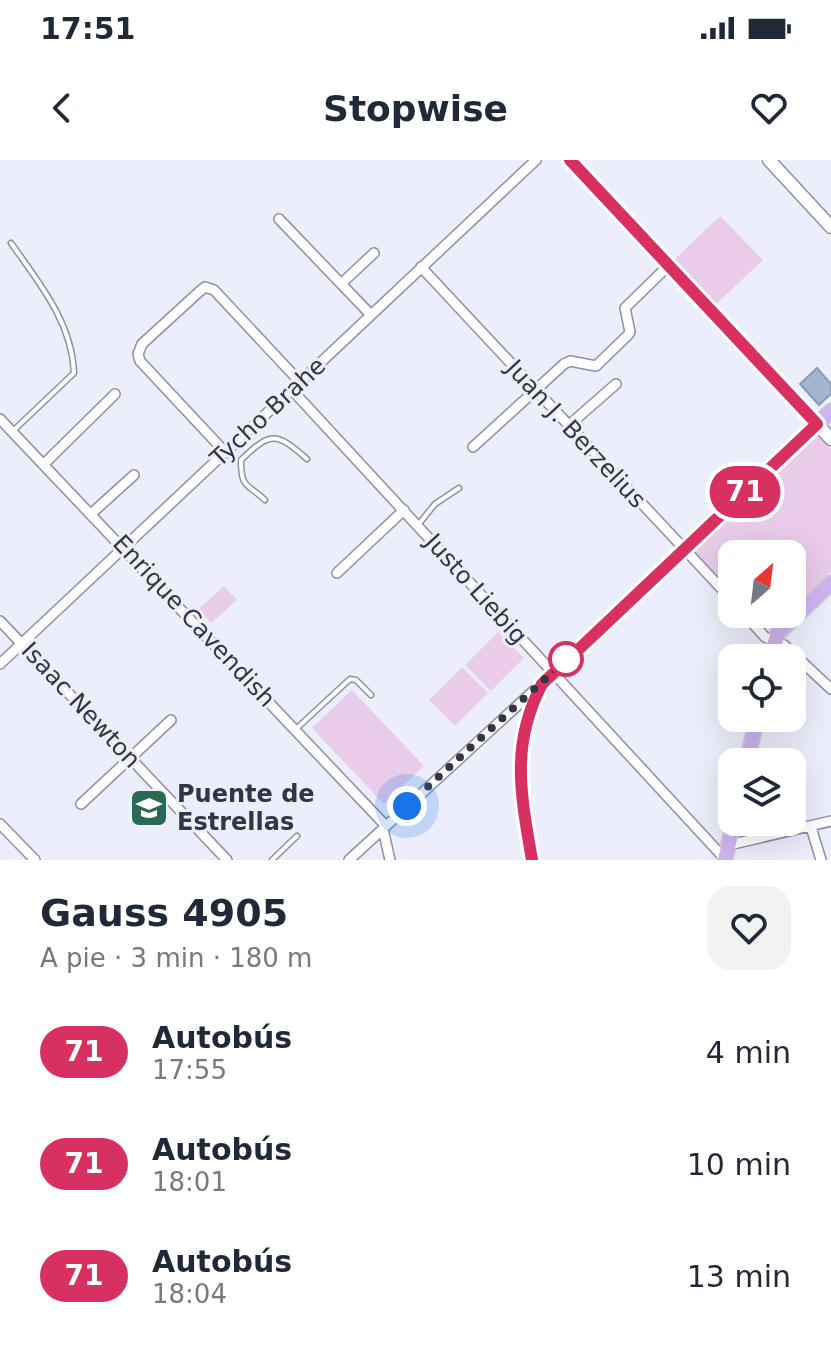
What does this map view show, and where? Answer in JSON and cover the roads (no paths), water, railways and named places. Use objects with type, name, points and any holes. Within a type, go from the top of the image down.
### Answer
[{"type":"main road","points":[[570,160],[831,439]]},
{"type":"main road","points":[[769,160],[831,227]]},
{"type":"main road","points":[[532,860],[519,772],[521,745],[530,710],[549,676],[831,411]]},
{"type":"main road","points":[[773,644],[787,623],[831,583]]},
{"type":"street","name":"Tycho Brahe","points":[[0,664],[536,160]]},
{"type":"street","points":[[279,219],[371,315]]},
{"type":"street","points":[[341,284],[374,253]]},
{"type":"street","points":[[473,447],[564,364],[570,361],[596,366],[607,356],[630,332],[625,308],[669,265]]},
{"type":"street","name":"Juan J. Berzelius","points":[[421,267],[718,585]]},
{"type":"street","name":"Justo Liebig","points":[[228,449],[140,361],[138,354],[142,344],[205,287],[214,290],[549,676],[726,855]]},
{"type":"street","points":[[568,426],[616,384]]},
{"type":"street","points":[[44,464],[115,394]]},
{"type":"street","name":"Enrique Cavendish","points":[[0,419],[125,547],[385,827]]},
{"type":"street","points":[[92,513],[134,475]]},
{"type":"street","points":[[337,573],[404,510]]},
{"type":"street","name":"Isaac Newton","points":[[0,621],[227,860]]},
{"type":"street","points":[[757,628],[765,637],[784,645],[831,689]]},
{"type":"street","points":[[349,860],[549,676]]},
{"type":"street","points":[[512,708],[522,703],[530,710]]},
{"type":"street","points":[[81,804],[171,720]]},
{"type":"street","points":[[726,855],[831,821]]},
{"type":"street","points":[[0,824],[35,860]]},
{"type":"street","points":[[385,827],[390,860]]},
{"type":"street","points":[[811,827],[821,860]]},
{"type":"lane","points":[[11,243],[58,312],[73,355],[74,373],[13,432]]},
{"type":"lane","points":[[241,460],[265,438],[286,441],[307,459]]},
{"type":"lane","points":[[228,449],[241,460],[242,481],[265,500]]},
{"type":"lane","points":[[418,525],[435,504],[459,488]]},
{"type":"lane","points":[[296,729],[350,679],[356,680],[371,695]]},
{"type":"lane","points":[[272,860],[297,836]]},
{"type":"place","name":"Puente de Estrellas","points":[[149,808]]}]
